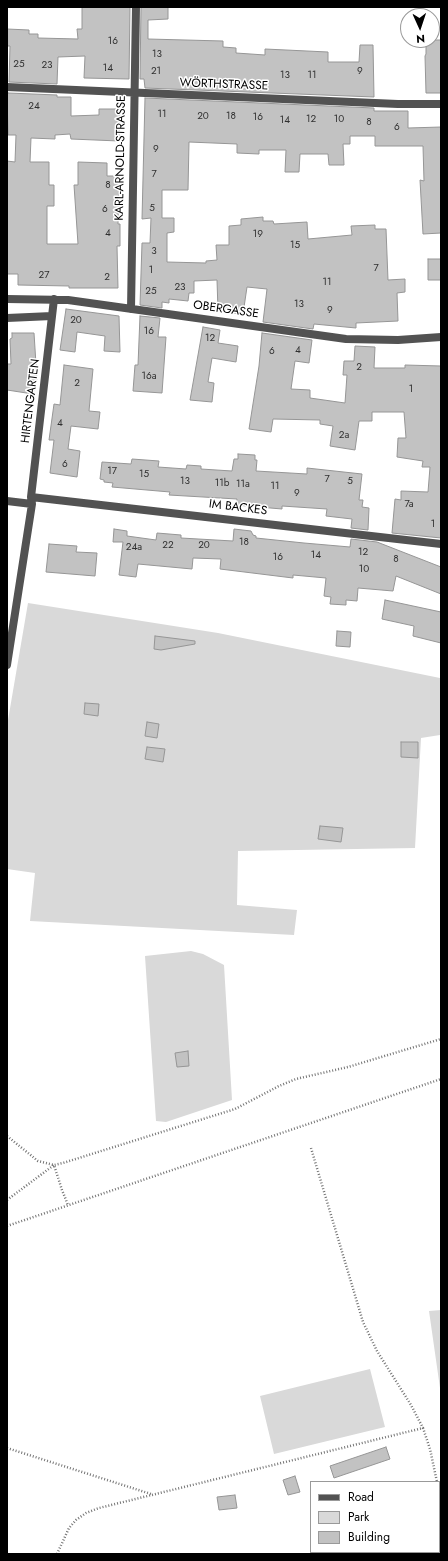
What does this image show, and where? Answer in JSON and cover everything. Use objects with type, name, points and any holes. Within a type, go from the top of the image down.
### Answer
[{"type":"street","name":"KARL-ARNOLD-STRASSE","points":[[131,309],[136,7]]},
{"type":"street","name":"WÖRTHSTRASSE","points":[[7,87],[398,104],[441,104]]},
{"type":"street","name":"OBERGASSE","points":[[7,299],[54,299],[346,339],[398,340],[441,338]]},
{"type":"street","name":"HIRTENGARTEN","points":[[7,665],[32,500],[54,299]]},
{"type":"street","points":[[7,318],[52,316]]},
{"type":"street","points":[[7,501],[32,500]]},
{"type":"street","name":"IM BACKES","points":[[32,500],[441,544]]},
{"type":"path","points":[[7,1136],[38,1161],[54,1165],[63,1164],[235,1109],[279,1086],[296,1079],[348,1066],[441,1039]]},
{"type":"path","points":[[7,1226],[441,1079]]},
{"type":"path","points":[[311,1148],[363,1322],[377,1351],[411,1405],[423,1428],[430,1449],[437,1481]]},
{"type":"path","points":[[7,1200],[54,1165]]},
{"type":"path","points":[[54,1165],[68,1205]]},
{"type":"path","points":[[58,1554],[69,1528],[76,1520],[81,1516],[113,1504],[423,1428]]},
{"type":"path","points":[[7,1448],[153,1495]]},
{"type":"green space","points":[[28,603],[218,633],[440,678],[440,735],[421,738],[415,848],[238,851],[237,905],[297,910],[294,935],[30,921],[35,873],[7,869],[7,726]]},
{"type":"green space","points":[[191,951],[203,954],[224,965],[232,1100],[166,1122],[156,1121],[145,956]]},
{"type":"green space","points":[[441,1310],[441,1395],[429,1311]]},
{"type":"green space","points":[[370,1369],[385,1427],[274,1454],[260,1396]]},
{"type":"building","points":[[82,7],[130,7],[129,79],[84,78],[85,56],[58,57],[57,84],[9,82],[10,46],[7,46],[7,29],[29,30],[29,34],[38,34],[38,38],[78,39],[77,29],[82,29]]},
{"type":"building","points":[[141,7],[168,7],[168,19],[148,20],[148,39],[223,41],[223,47],[236,48],[236,53],[265,55],[265,49],[328,52],[328,62],[359,62],[360,45],[373,45],[374,97],[145,88],[144,79],[140,79]]},
{"type":"building","points":[[441,40],[441,93],[426,93],[426,48],[440,48]]},
{"type":"building","points":[[8,93],[71,97],[71,116],[99,115],[99,109],[120,109],[119,141],[71,139],[70,134],[55,135],[55,139],[31,138],[30,162],[49,162],[49,185],[54,185],[54,206],[47,206],[47,244],[78,244],[74,185],[78,185],[78,162],[107,163],[107,176],[119,176],[118,224],[120,224],[120,246],[117,246],[118,288],[69,288],[69,286],[18,285],[18,274],[7,274],[7,161],[15,162],[16,135],[8,135]]},
{"type":"building","points":[[145,98],[374,108],[374,111],[408,111],[408,128],[441,127],[441,233],[423,234],[420,180],[424,181],[423,146],[375,146],[375,136],[350,136],[350,144],[343,144],[344,165],[329,165],[328,154],[300,154],[299,172],[285,172],[286,150],[259,150],[259,154],[237,153],[237,144],[189,142],[188,190],[162,190],[162,218],[174,218],[174,232],[167,233],[167,262],[206,263],[206,261],[217,260],[216,245],[229,245],[229,226],[241,225],[241,219],[263,217],[263,221],[273,221],[274,224],[307,222],[308,239],[352,235],[351,226],[375,225],[375,229],[386,229],[388,280],[405,279],[405,292],[397,293],[398,321],[356,323],[356,328],[314,324],[313,329],[263,322],[267,289],[247,287],[243,314],[218,311],[217,280],[194,281],[194,293],[189,293],[188,301],[169,299],[169,303],[162,302],[162,308],[140,305],[142,243],[150,243],[151,218],[142,219]]},
{"type":"building","points":[[428,259],[441,259],[441,280],[428,280]]},
{"type":"building","points":[[66,309],[119,316],[120,352],[104,351],[105,336],[77,332],[75,352],[60,350]]},
{"type":"building","points":[[140,316],[160,318],[158,337],[166,337],[162,393],[133,391],[135,365],[138,365]]},
{"type":"building","points":[[203,327],[220,330],[218,343],[238,346],[236,362],[212,358],[208,382],[214,383],[212,402],[190,400]]},
{"type":"building","points":[[12,333],[34,333],[37,380],[33,394],[7,390],[7,364],[11,364],[10,339],[12,338]]},
{"type":"building","points":[[262,333],[312,340],[309,363],[295,361],[291,389],[310,390],[310,398],[345,403],[347,375],[343,375],[344,361],[354,361],[355,346],[375,347],[374,368],[405,368],[405,365],[441,366],[441,538],[392,533],[395,499],[401,500],[401,491],[428,492],[430,467],[422,467],[423,461],[397,457],[398,438],[406,438],[404,412],[372,412],[372,421],[359,421],[355,450],[330,446],[333,426],[320,424],[320,420],[273,419],[271,432],[249,429],[259,366]]},
{"type":"building","points":[[64,365],[93,369],[89,411],[100,412],[98,429],[71,426],[68,449],[80,451],[77,477],[50,473],[54,440],[49,440],[54,404],[60,405]]},
{"type":"building","points":[[238,454],[255,455],[255,460],[257,460],[256,471],[307,474],[307,468],[362,474],[359,500],[363,500],[362,507],[369,508],[368,530],[351,528],[352,519],[326,516],[327,509],[282,506],[282,509],[236,505],[237,499],[169,495],[170,492],[112,487],[113,483],[104,482],[104,480],[100,479],[102,462],[131,464],[132,459],[159,461],[158,467],[186,469],[187,465],[201,466],[201,469],[232,471],[234,459],[238,459]]},
{"type":"building","points":[[114,529],[127,531],[127,536],[156,540],[157,533],[181,535],[181,538],[233,541],[234,529],[251,531],[256,538],[304,543],[350,547],[351,539],[377,542],[441,567],[441,594],[396,576],[393,591],[358,588],[357,601],[346,600],[346,605],[330,604],[331,597],[324,596],[326,578],[293,575],[293,578],[220,569],[221,559],[193,558],[192,569],[138,564],[136,577],[119,575],[123,542],[113,542]]},
{"type":"building","points":[[49,544],[77,546],[76,552],[97,553],[95,576],[46,572]]},
{"type":"building","points":[[385,600],[441,612],[441,643],[413,636],[414,626],[382,619]]},
{"type":"building","points":[[337,631],[351,632],[350,647],[336,646]]},
{"type":"building","points":[[155,636],[195,641],[195,644],[161,650],[154,649]]},
{"type":"building","points":[[85,703],[99,704],[98,716],[84,714]]},
{"type":"building","points":[[147,722],[159,724],[157,738],[145,736]]},
{"type":"building","points":[[401,742],[418,742],[418,758],[401,757]]},
{"type":"building","points":[[147,747],[165,749],[163,762],[145,759]]},
{"type":"building","points":[[320,826],[343,828],[341,842],[318,839]]},
{"type":"building","points":[[188,1051],[189,1066],[177,1067],[175,1053]]},
{"type":"building","points":[[386,1447],[390,1459],[334,1478],[330,1466]]},
{"type":"building","points":[[295,1476],[300,1492],[288,1495],[283,1480]]},
{"type":"building","points":[[235,1495],[237,1508],[219,1510],[217,1497]]}]
